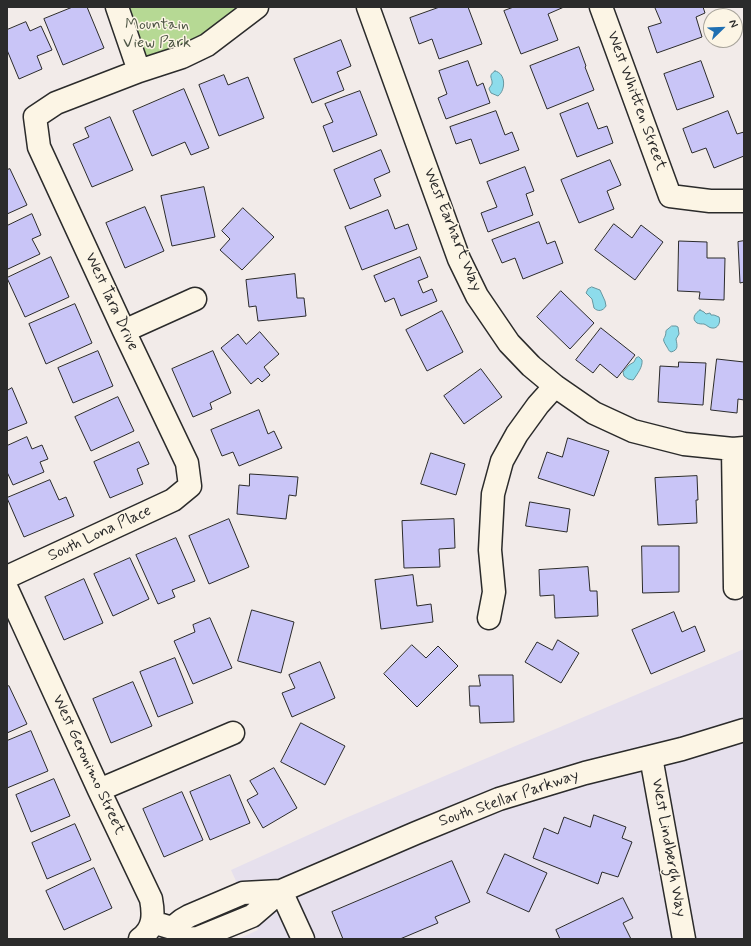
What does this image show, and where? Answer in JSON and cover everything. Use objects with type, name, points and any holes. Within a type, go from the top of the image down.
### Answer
[{"type":"street","points":[[117,7],[139,71],[182,57],[207,45],[257,7]]},
{"type":"street","name":"West Earhart Way","points":[[368,7],[459,259],[477,296],[509,343],[531,366],[555,386],[594,413],[634,431],[684,444],[739,448],[735,588]]},
{"type":"street","name":"West Whitten Street","points":[[601,7],[670,196],[710,201],[744,201]]},
{"type":"street","name":"West Tara Drive","points":[[139,71],[56,103],[35,117],[39,147],[124,332],[187,463],[190,486]]},
{"type":"street","points":[[124,332],[195,299]]},
{"type":"street","points":[[489,618],[494,592],[490,550],[493,494],[502,461],[517,434],[538,405],[555,386]]},
{"type":"street","name":"South Lona Place","points":[[7,577],[173,500],[190,486]]},
{"type":"street","name":"West Geronimo Street","points":[[7,589],[98,790],[151,899],[154,911],[154,930]]},
{"type":"street","name":"South Stellar Parkway","points":[[154,930],[185,939],[198,938],[252,916],[281,891],[499,799],[585,773],[682,749],[744,730]]},
{"type":"street","points":[[98,790],[234,733]]},
{"type":"street","name":"West Lindbergh Way","points":[[651,757],[684,939]]},
{"type":"street","points":[[281,891],[303,939]]},
{"type":"shaded area","points":[[744,649],[744,939],[238,939],[258,930],[231,870],[348,817]]},
{"type":"green space","name":"Mountain View Park","points":[[117,7],[257,7],[139,71]]},
{"type":"water","points":[[495,71],[499,72],[504,82],[501,93],[498,96],[491,93],[489,89],[492,84],[491,74]]},
{"type":"water","points":[[592,287],[600,290],[605,301],[606,306],[602,310],[597,310],[594,308],[592,299],[586,293],[588,289]]},
{"type":"water","points":[[700,310],[706,314],[710,313],[711,315],[719,317],[720,321],[718,325],[711,328],[695,321],[694,316]]},
{"type":"water","points":[[672,326],[678,327],[679,334],[676,339],[676,349],[671,352],[664,340],[666,331]]},
{"type":"water","points":[[639,357],[642,360],[640,370],[633,380],[628,379],[624,376],[623,372],[634,362],[636,358]]},
{"type":"building","points":[[73,7],[87,7],[104,48],[63,65],[44,19]]},
{"type":"building","points":[[440,7],[468,7],[482,44],[439,59],[432,39],[419,44],[410,18]]},
{"type":"building","points":[[514,7],[564,7],[548,14],[558,40],[521,54],[504,11]]},
{"type":"building","points":[[655,7],[703,7],[703,14],[696,17],[702,37],[657,53],[648,27],[661,23]]},
{"type":"building","points":[[26,22],[30,31],[41,26],[52,50],[37,56],[42,69],[19,79],[7,50],[7,30]]},
{"type":"building","points":[[341,40],[351,66],[337,72],[344,90],[312,103],[294,59]]},
{"type":"building","points":[[579,47],[594,90],[547,109],[530,66]]},
{"type":"building","points":[[468,61],[477,86],[483,83],[490,103],[446,119],[438,98],[447,94],[439,71]]},
{"type":"building","points":[[701,61],[714,97],[677,110],[664,74]]},
{"type":"building","points":[[224,75],[228,85],[248,77],[264,118],[219,136],[199,85]]},
{"type":"building","points":[[184,89],[209,148],[191,155],[185,142],[152,156],[133,111]]},
{"type":"building","points":[[360,91],[377,135],[333,152],[323,126],[333,122],[325,104]]},
{"type":"building","points":[[588,103],[598,129],[607,126],[613,143],[577,157],[560,114]]},
{"type":"building","points":[[496,111],[505,135],[512,132],[519,150],[480,164],[471,139],[456,144],[450,127]]},
{"type":"building","points":[[728,111],[737,134],[744,132],[744,156],[714,168],[706,148],[692,153],[683,129]]},
{"type":"building","points":[[110,117],[133,170],[92,187],[73,144],[89,137],[85,128]]},
{"type":"building","points":[[381,150],[390,172],[374,179],[381,196],[350,209],[334,170]]},
{"type":"building","points":[[610,160],[621,185],[607,191],[614,209],[579,223],[561,180]]},
{"type":"building","points":[[525,167],[534,191],[526,194],[533,215],[488,232],[481,213],[497,207],[487,182]]},
{"type":"building","points":[[10,169],[27,205],[7,214],[7,170]]},
{"type":"building","points":[[204,187],[215,237],[172,246],[161,196]]},
{"type":"building","points":[[145,207],[164,251],[125,268],[106,223]]},
{"type":"building","points":[[243,208],[274,237],[242,270],[220,250],[230,239],[222,231]]},
{"type":"building","points":[[388,210],[395,229],[408,224],[417,249],[362,270],[345,227]]},
{"type":"building","points":[[32,214],[41,235],[32,239],[40,254],[8,269],[7,226]]},
{"type":"building","points":[[539,222],[547,244],[555,241],[563,263],[523,279],[515,258],[502,263],[492,240]]},
{"type":"building","points":[[614,224],[632,238],[641,225],[663,242],[635,280],[595,250]]},
{"type":"building","points":[[679,241],[707,242],[707,258],[725,258],[724,300],[699,299],[700,292],[678,291]]},
{"type":"building","points":[[744,241],[744,282],[740,283],[738,242]]},
{"type":"building","points":[[51,257],[69,297],[25,317],[7,278]]},
{"type":"building","points":[[420,257],[428,277],[418,281],[423,293],[432,289],[437,301],[401,316],[394,298],[385,302],[374,276]]},
{"type":"building","points":[[295,274],[297,298],[304,298],[306,316],[258,321],[256,306],[249,307],[246,280]]},
{"type":"building","points":[[561,291],[594,323],[570,349],[537,317]]},
{"type":"building","points":[[75,304],[92,343],[46,364],[29,324]]},
{"type":"building","points":[[442,311],[463,352],[427,371],[406,330]]},
{"type":"building","points":[[601,328],[635,355],[617,378],[600,364],[593,373],[576,360]]},
{"type":"building","points":[[260,332],[279,354],[264,367],[270,375],[262,382],[258,378],[251,384],[221,348],[238,334],[246,344]]},
{"type":"building","points":[[98,351],[113,386],[73,403],[58,368]]},
{"type":"building","points":[[213,351],[231,393],[210,403],[212,409],[193,417],[172,369]]},
{"type":"building","points":[[717,359],[744,362],[744,400],[738,399],[737,413],[711,410]]},
{"type":"building","points":[[679,362],[706,363],[703,405],[658,402],[660,366],[678,367]]},
{"type":"building","points":[[481,369],[502,397],[464,424],[444,396]]},
{"type":"building","points":[[12,388],[27,423],[7,431],[7,391]]},
{"type":"building","points":[[118,397],[134,431],[91,451],[75,417]]},
{"type":"building","points":[[259,410],[268,434],[274,431],[282,448],[239,466],[233,452],[222,456],[211,430]]},
{"type":"building","points":[[27,437],[32,449],[42,445],[48,459],[40,462],[44,472],[13,485],[7,472],[7,446]]},
{"type":"building","points":[[568,438],[609,451],[594,496],[538,478],[547,452],[562,457]]},
{"type":"building","points":[[139,442],[149,464],[137,469],[143,484],[110,498],[94,462]]},
{"type":"building","points":[[431,453],[465,464],[456,495],[421,484]]},
{"type":"building","points":[[250,474],[298,477],[296,496],[289,495],[286,519],[237,514],[239,485],[249,486]]},
{"type":"building","points":[[697,476],[697,523],[658,525],[655,478]]},
{"type":"building","points":[[50,480],[59,500],[66,497],[74,516],[24,537],[7,498]]},
{"type":"building","points":[[530,502],[570,509],[567,532],[526,526]]},
{"type":"building","points":[[229,519],[249,567],[209,584],[189,536]]},
{"type":"building","points":[[454,519],[455,548],[439,549],[440,567],[404,568],[402,521]]},
{"type":"building","points":[[176,538],[195,581],[172,590],[175,597],[158,604],[136,555]]},
{"type":"building","points":[[642,546],[679,546],[679,592],[643,593]]},
{"type":"building","points":[[130,558],[149,599],[113,616],[94,574]]},
{"type":"building","points":[[588,567],[590,591],[597,591],[598,616],[555,618],[554,595],[540,596],[539,570]]},
{"type":"building","points":[[413,575],[417,606],[431,604],[433,622],[381,629],[375,580]]},
{"type":"building","points":[[84,579],[103,623],[64,640],[45,597]]},
{"type":"building","points":[[252,610],[294,622],[281,673],[238,661]]},
{"type":"building","points":[[674,612],[682,632],[695,626],[705,651],[651,674],[632,630]]},
{"type":"building","points":[[210,618],[232,668],[193,684],[174,641],[195,632],[193,625]]},
{"type":"building","points":[[558,640],[579,653],[561,683],[525,662],[537,642],[552,650]]},
{"type":"building","points":[[412,645],[426,658],[438,646],[458,666],[417,707],[384,674]]},
{"type":"building","points":[[175,658],[193,703],[158,717],[140,672]]},
{"type":"building","points":[[320,662],[335,698],[292,717],[282,693],[295,688],[289,675]]},
{"type":"building","points":[[479,675],[513,675],[514,722],[480,723],[479,706],[470,706],[469,686],[480,686]]},
{"type":"building","points":[[133,682],[152,726],[111,743],[93,699]]},
{"type":"building","points":[[9,686],[27,724],[7,733],[7,687]]},
{"type":"building","points":[[301,723],[345,746],[325,785],[281,762]]},
{"type":"building","points":[[31,731],[48,771],[7,788],[7,741]]},
{"type":"building","points":[[274,768],[297,808],[263,828],[247,800],[258,794],[250,781]]},
{"type":"building","points":[[230,775],[250,823],[210,840],[190,792]]},
{"type":"building","points":[[54,779],[70,816],[31,832],[16,795]]},
{"type":"building","points":[[182,792],[203,840],[164,857],[143,809]]},
{"type":"building","points":[[594,815],[626,827],[622,838],[632,842],[618,877],[602,872],[598,884],[533,858],[544,828],[558,834],[564,817],[590,827]]},
{"type":"building","points":[[75,824],[91,860],[47,879],[32,843]]},
{"type":"building","points":[[505,854],[547,873],[529,912],[487,893]]},
{"type":"building","points":[[452,861],[470,902],[435,917],[438,923],[400,939],[343,939],[332,912]]},
{"type":"building","points":[[94,868],[112,908],[64,930],[46,891]]},
{"type":"building","points":[[623,898],[633,918],[623,923],[631,939],[560,939],[556,930]]}]
